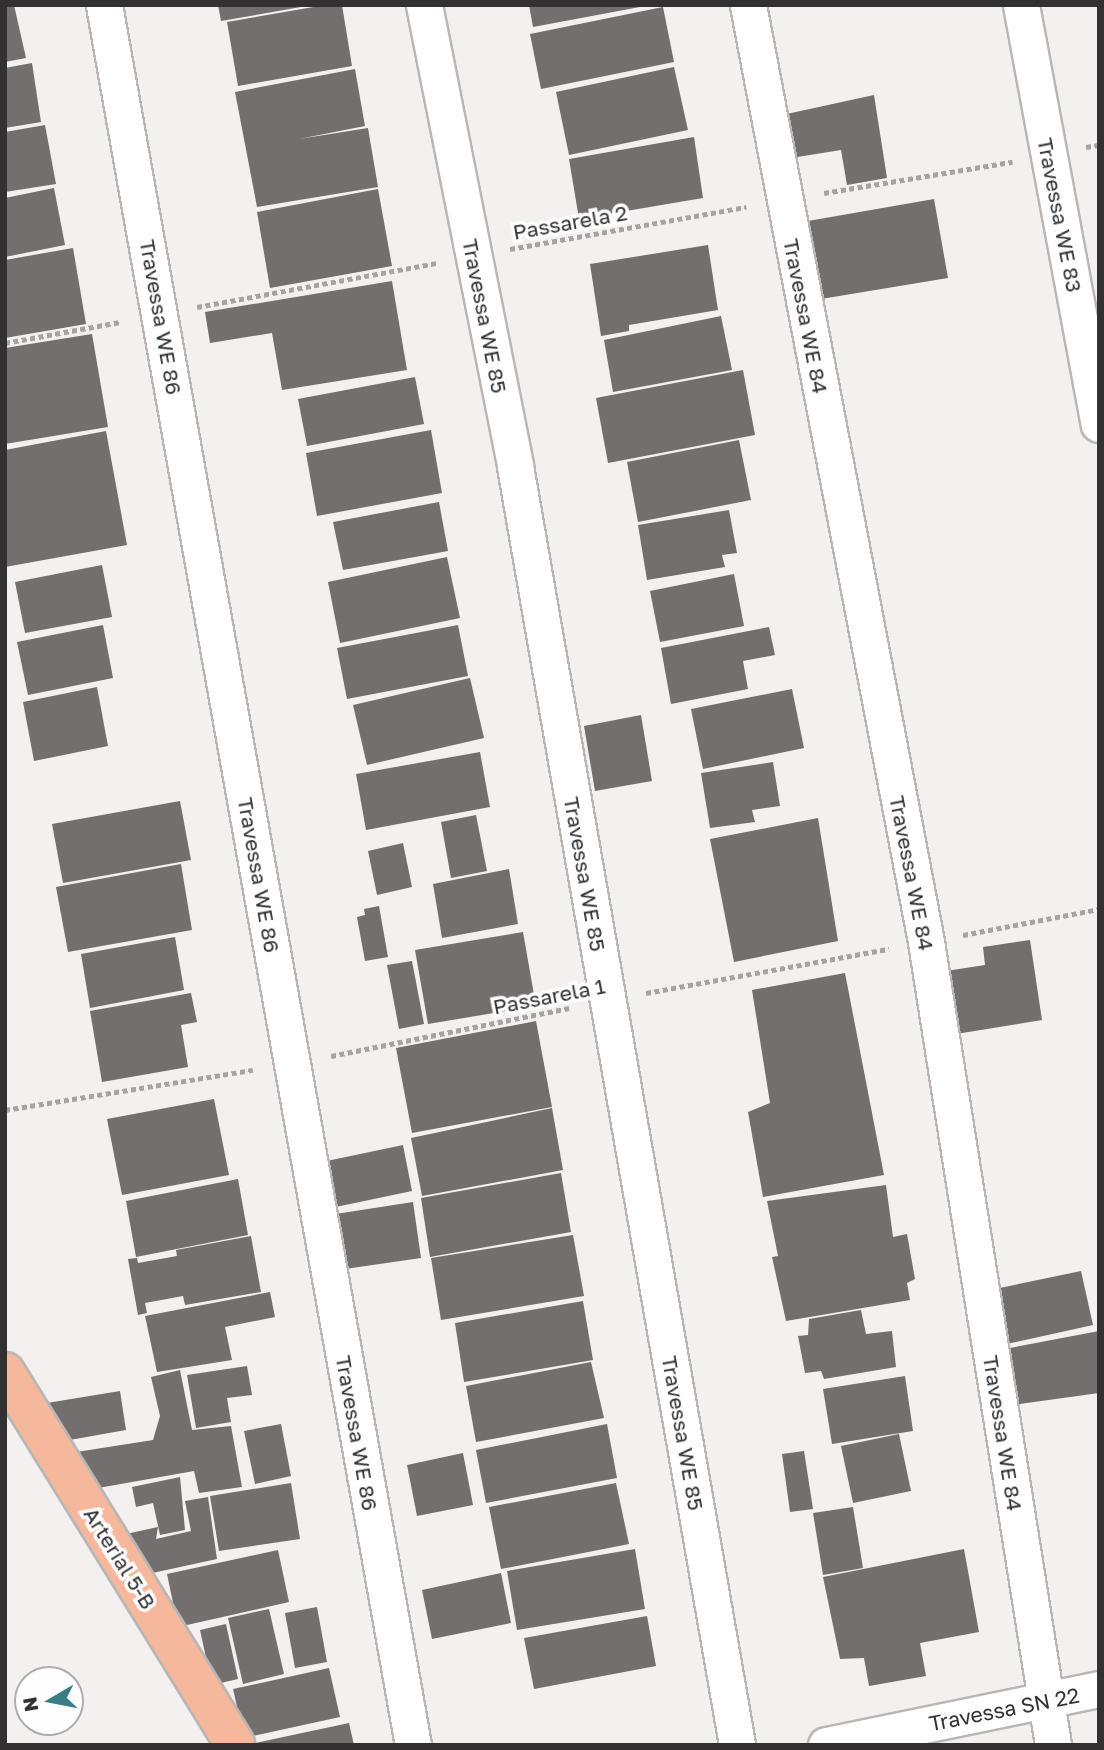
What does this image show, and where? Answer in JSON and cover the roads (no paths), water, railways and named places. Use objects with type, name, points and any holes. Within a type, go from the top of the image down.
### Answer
[{"type":"main road","name":"Arterial 5-B","points":[[5,1372],[235,1745]]},
{"type":"street","name":"Travessa WE 86","points":[[104,5],[413,1745]]},
{"type":"street","name":"Travessa WE 85","points":[[424,5],[515,466],[737,1745]]},
{"type":"street","name":"Travessa WE 84","points":[[748,5],[926,942],[1053,1745]]},
{"type":"street","name":"Travessa WE 83","points":[[1021,5],[1099,424]]},
{"type":"street","name":"Travessa SN 22","points":[[826,1745],[1099,1689]]}]
